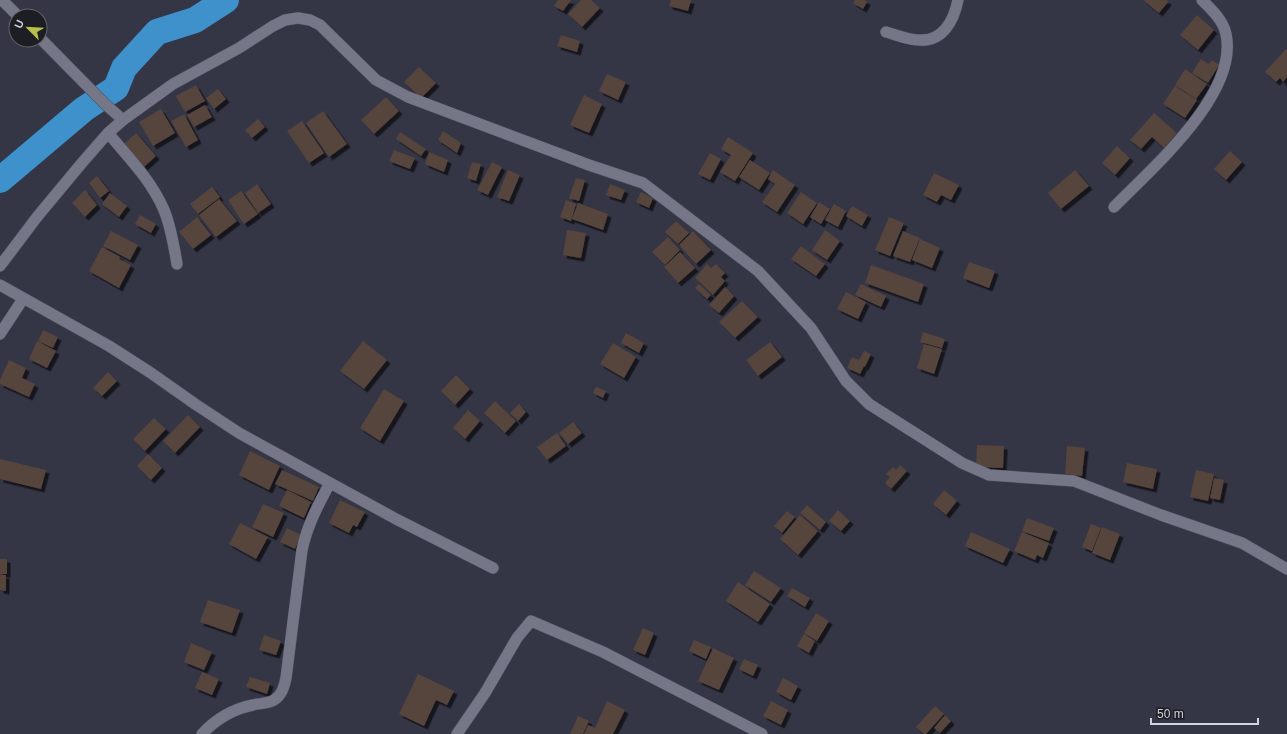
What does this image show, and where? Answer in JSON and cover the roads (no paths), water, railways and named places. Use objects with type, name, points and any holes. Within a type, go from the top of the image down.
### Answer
[{"type":"street","points":[[2,0],[10,8]]},
{"type":"street","points":[[886,32],[920,40],[928,40],[937,37],[951,22],[958,0]]},
{"type":"street","points":[[1114,207],[1174,146],[1211,97],[1220,80],[1228,47],[1226,33],[1221,21],[1202,0]]},
{"type":"street","points":[[0,266],[37,216],[108,133],[123,120],[173,84],[239,48],[273,26],[285,20],[298,18],[310,20],[320,25],[376,80],[408,97],[589,165],[642,183],[758,271],[810,328],[846,381],[869,404],[962,463],[989,475],[1074,481],[1161,515],[1242,543],[1287,569]]},
{"type":"street","points":[[48,46],[104,103],[123,120]]},
{"type":"street","points":[[108,133],[146,178],[157,195],[165,211],[177,264]]},
{"type":"street","points":[[0,285],[109,346],[239,433],[438,541],[493,568]]},
{"type":"street","points":[[0,334],[23,299]]},
{"type":"street","points":[[202,734],[224,715],[239,708],[274,700],[283,689],[286,678],[303,542],[312,517],[330,483]]},
{"type":"street","points":[[457,734],[485,693],[517,638],[531,621],[603,652],[762,734]]},
{"type":"waterway","points":[[0,180],[84,109],[116,88],[124,68],[157,32],[195,20],[226,0]]}]
